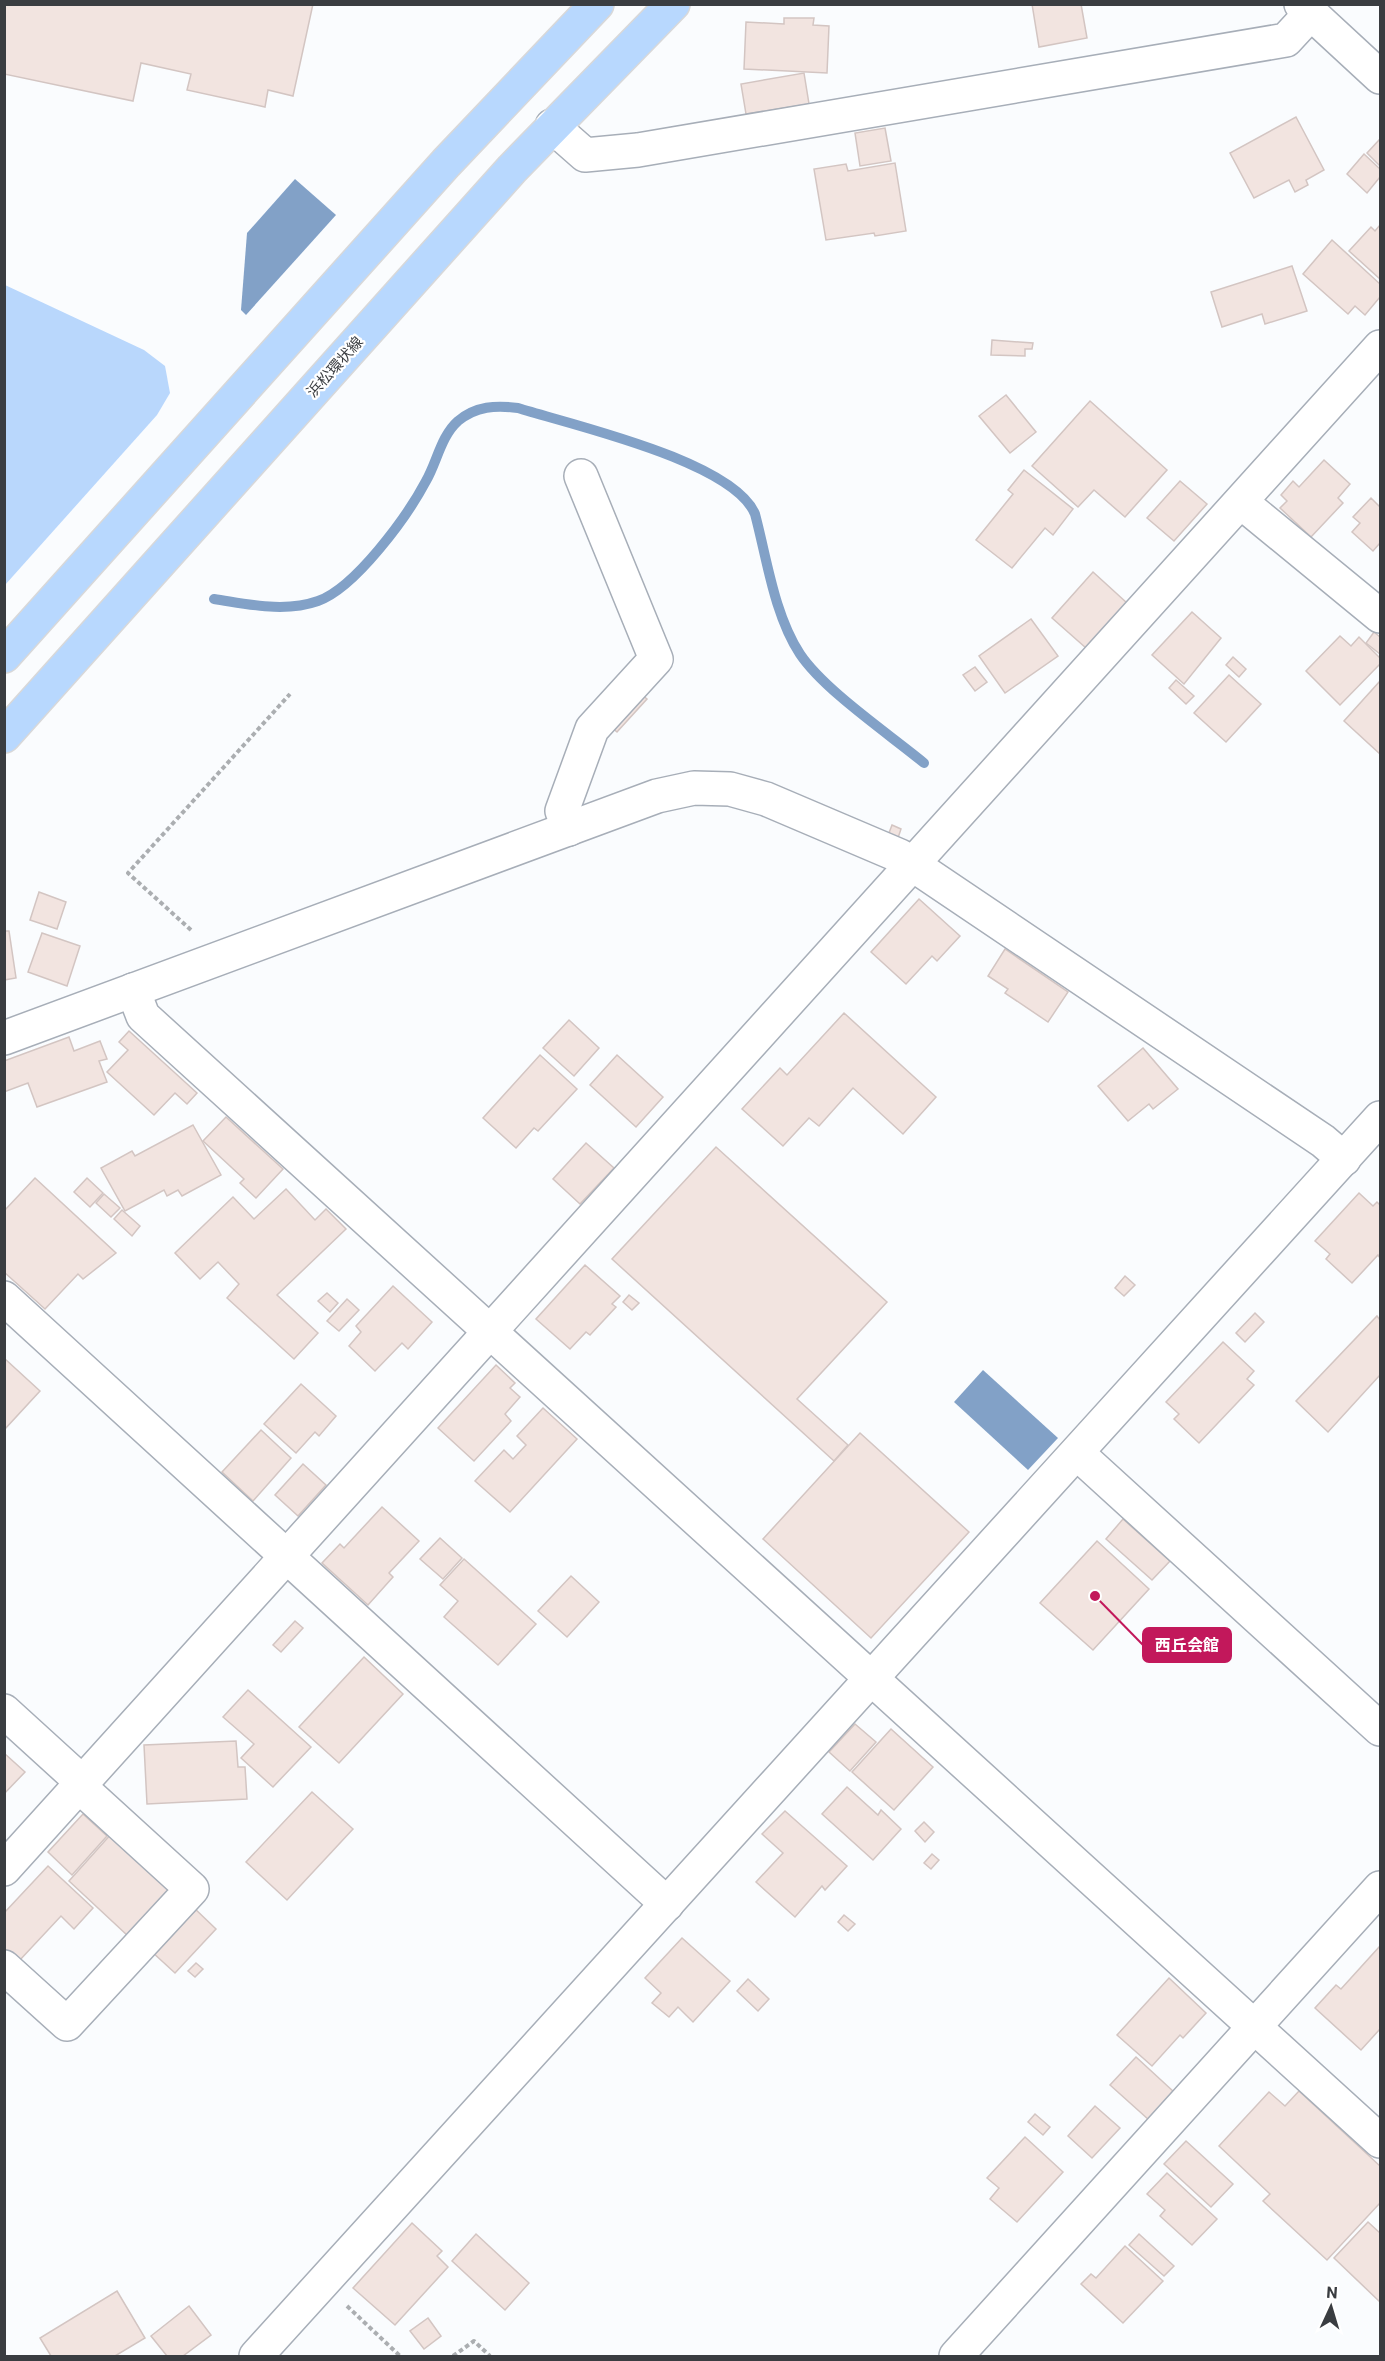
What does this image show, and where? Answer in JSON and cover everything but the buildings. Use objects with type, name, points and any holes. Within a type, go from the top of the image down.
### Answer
[{"type":"main road","points":[[4,656],[446,163],[597,4]]},
{"type":"main road","name":"浜松環状線","points":[[4,736],[552,126],[673,4]]},
{"type":"street","points":[[552,126],[585,155],[638,150],[1286,40],[1306,9],[1380,78]]},
{"type":"street","points":[[4,1869],[492,1332],[1380,347]]},
{"type":"street","points":[[569,830],[562,811],[592,729],[656,659],[581,476]]},
{"type":"street","points":[[1240,502],[1380,616]]},
{"type":"street","points":[[4,1038],[657,796],[694,788],[730,789],[766,799],[900,856],[1323,1141],[1344,1160]]},
{"type":"street","points":[[134,990],[143,1017],[1380,2141]]},
{"type":"street","points":[[256,2356],[1380,1118]]},
{"type":"street","points":[[4,1298],[667,1904]]},
{"type":"street","points":[[1077,1453],[1380,1729]]},
{"type":"street","points":[[4,1711],[192,1889],[67,2024],[4,1967]]},
{"type":"street","points":[[956,2356],[1380,1888]]},
{"type":"path","points":[[215,960],[210,947],[128,873],[290,694]]},
{"type":"path","points":[[322,2283],[400,2356]]},
{"type":"path","points":[[453,2356],[474,2341],[490,2356]]},
{"type":"shaded area","points":[[295,179],[336,215],[246,315],[241,310],[247,233]]},
{"type":"shaded area","points":[[5,285],[144,350],[165,366],[170,393],[157,415],[5,585]]},
{"type":"shaded area","points":[[983,1370],[1058,1438],[1028,1470],[954,1402]]},
{"type":"waterway","points":[[214,599],[279,607],[305,605],[332,594],[348,582],[379,550],[406,513],[430,474],[452,427],[472,412],[486,408],[518,408],[611,435],[685,462],[716,477],[741,495],[755,514],[778,604],[800,654],[841,697],[924,763]]},
{"type":"place","name":"西丘会館","points":[[1095,1596]]}]
